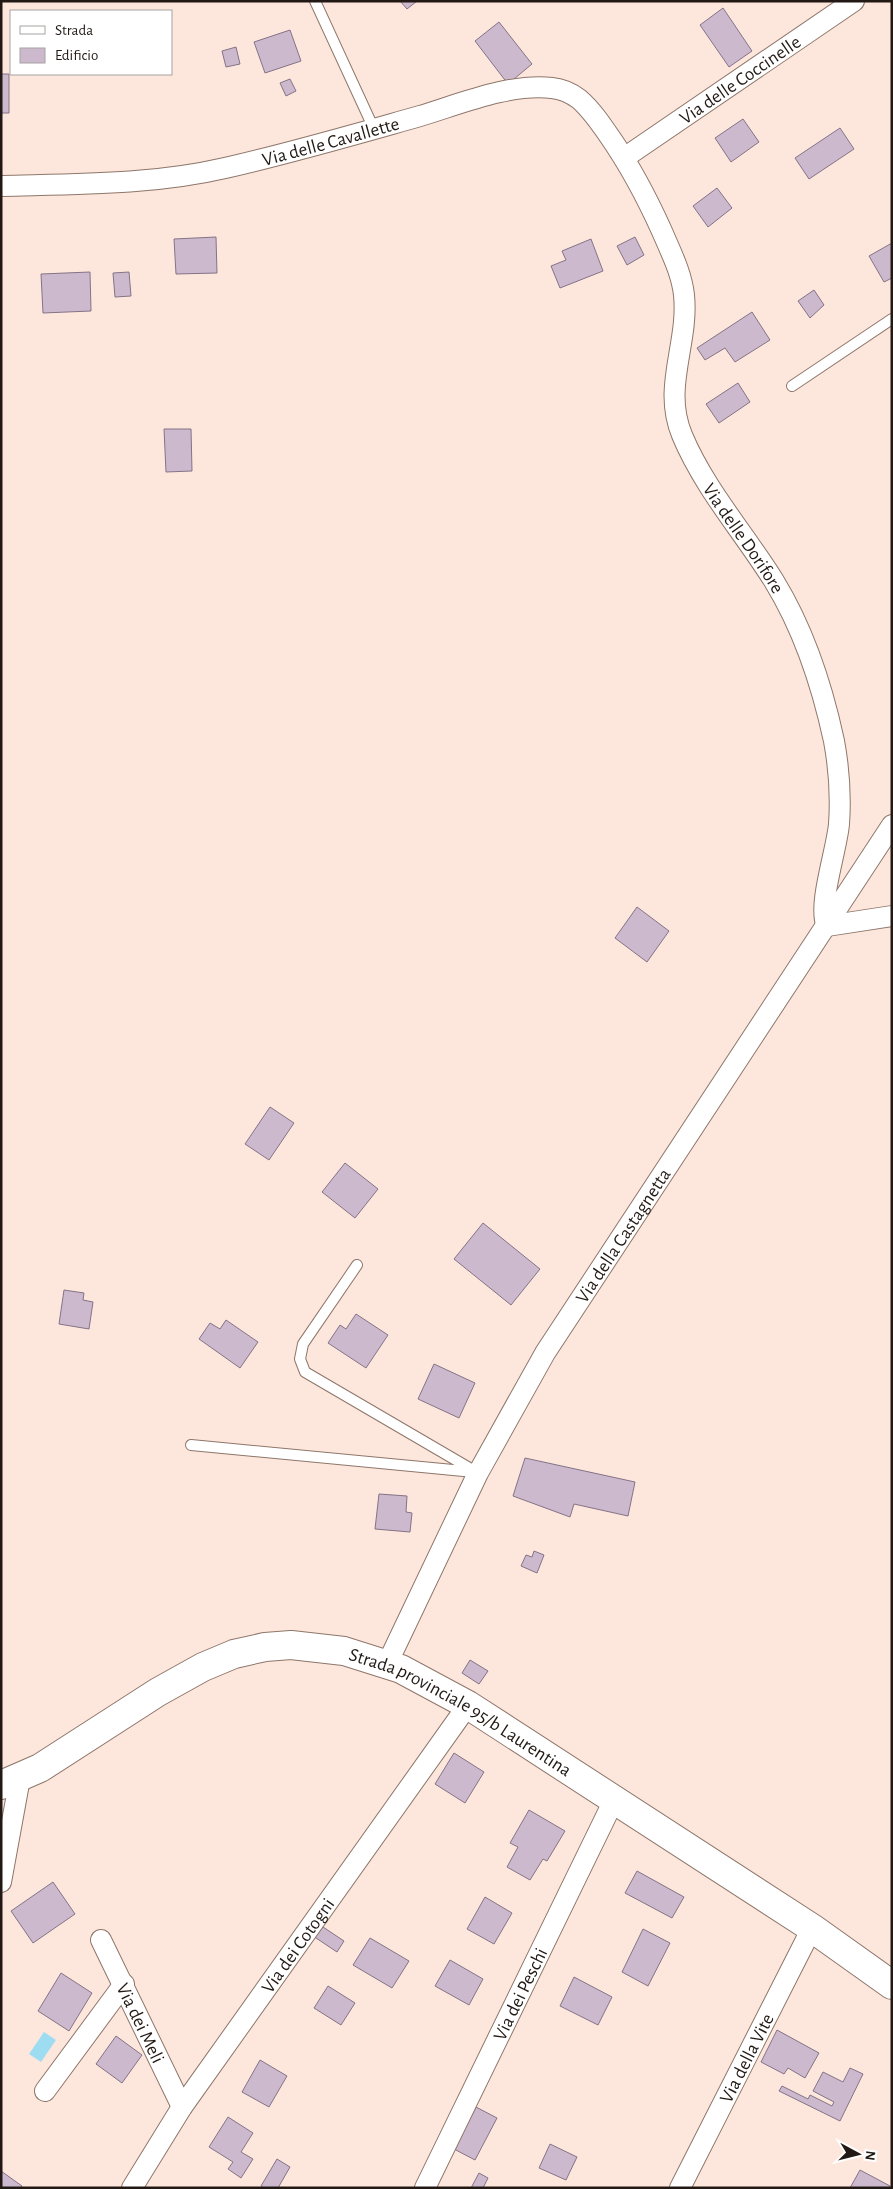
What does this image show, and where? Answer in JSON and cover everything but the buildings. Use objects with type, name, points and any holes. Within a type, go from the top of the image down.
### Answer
[{"type":"main road","name":"Strada provinciale 95/b Laurentina","points":[[11,1781],[40,1768],[165,1688],[234,1654],[265,1647],[300,1645],[330,1648],[387,1664],[428,1682],[468,1705],[812,1928],[892,1985]]},
{"type":"street","name":"Via delle Coccinelle","points":[[624,158],[854,1]]},
{"type":"street","name":"Via delle Cavallette","points":[[1,186],[117,183],[191,175],[374,129],[511,90],[539,87],[556,88],[570,93],[582,103],[603,127],[624,158]]},
{"type":"street","name":"Via delle Dorifore","points":[[624,158],[654,212],[678,270],[683,288],[684,318],[673,404],[678,425],[687,447],[723,507],[763,564],[792,614],[815,669],[826,706],[836,750],[840,799],[838,836],[823,913],[827,926]]},
{"type":"street","name":"Via della Castagnetta","points":[[387,1664],[478,1473],[563,1323],[892,826]]},
{"type":"street","points":[[827,926],[892,916]]},
{"type":"street","name":"Via dei Cotogni","points":[[132,2188],[182,2107],[468,1705]]},
{"type":"street","points":[[1,1882],[11,1781]]},
{"type":"street","name":"Via dei Peschi","points":[[425,2188],[614,1800]]},
{"type":"street","name":"Via della Vite","points":[[680,2188],[812,1928]]},
{"type":"street","name":"Via dei Meli","points":[[101,1940],[182,2107]]},
{"type":"street","points":[[45,2091],[124,1984]]},
{"type":"lane","points":[[315,1],[374,129]]},
{"type":"lane","points":[[792,386],[892,319]]},
{"type":"lane","points":[[357,1265],[303,1344],[300,1359],[305,1372],[478,1473]]},
{"type":"lane","points":[[191,1446],[478,1473]]},
{"type":"water","points":[[44,2032],[56,2040],[41,2062],[29,2054]]}]
